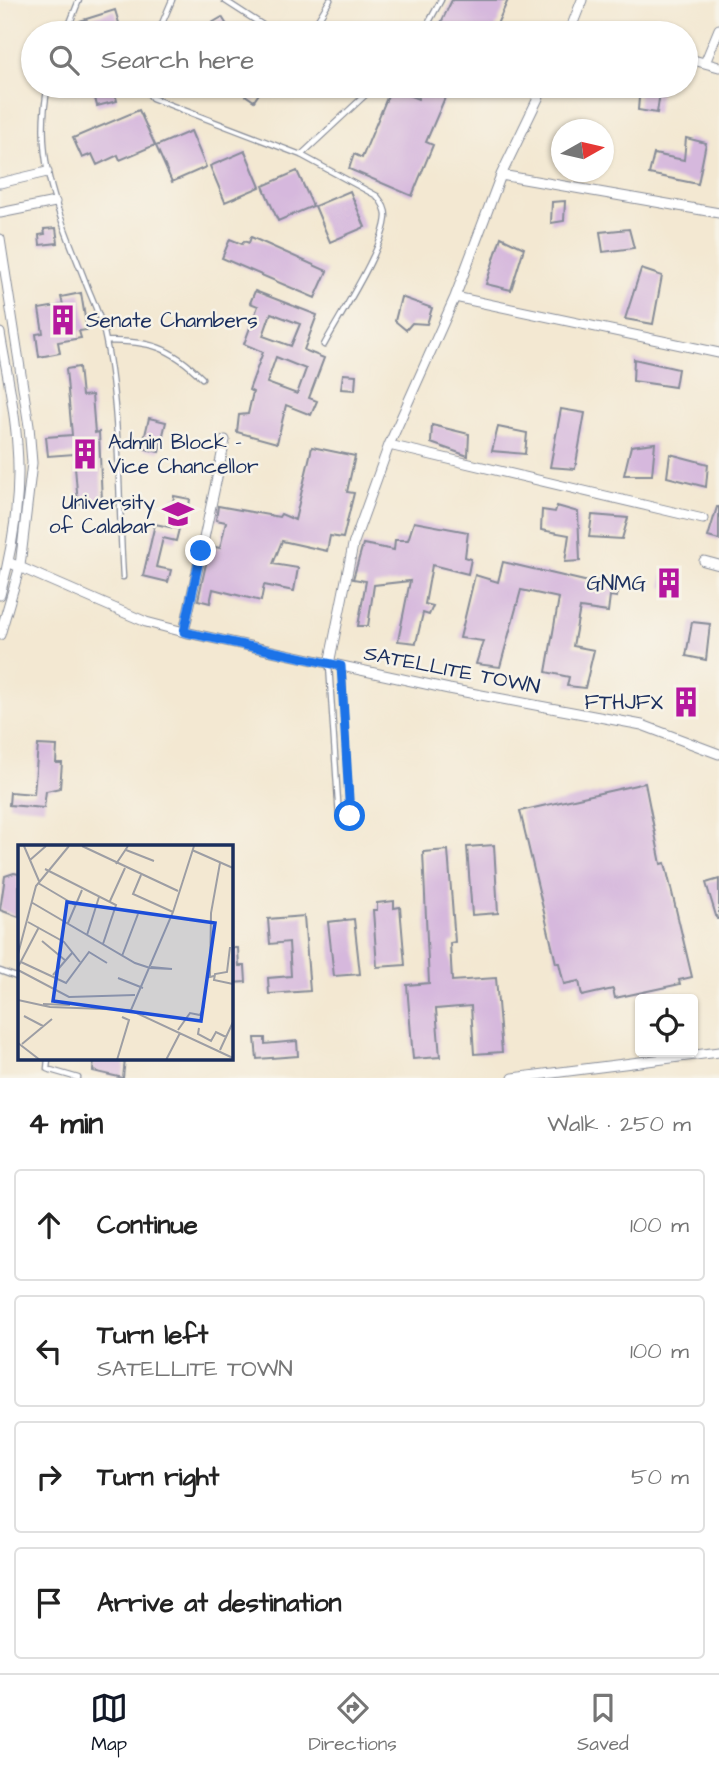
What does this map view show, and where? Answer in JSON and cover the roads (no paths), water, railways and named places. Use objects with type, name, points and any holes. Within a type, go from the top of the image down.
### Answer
[{"type":"street","points":[[573,21],[582,0]]},
{"type":"street","points":[[705,63],[719,29]]},
{"type":"street","points":[[698,61],[719,67]]},
{"type":"street","points":[[329,664],[353,545],[389,445],[455,296],[501,174],[538,98]]},
{"type":"street","points":[[0,183],[47,172]]},
{"type":"street","points":[[501,174],[719,213]]},
{"type":"street","points":[[0,213],[55,202]]},
{"type":"street","points":[[0,239],[31,451],[30,499],[20,566],[0,635]]},
{"type":"street","points":[[455,296],[719,353]]},
{"type":"street","points":[[0,333],[17,445],[8,562],[0,595]]},
{"type":"street","points":[[184,632],[225,440]]},
{"type":"street","points":[[389,445],[703,519]]},
{"type":"street","points":[[704,561],[719,565]]},
{"type":"street","name":"SATELLITE TOWN","points":[[8,562],[146,622],[329,664],[642,725],[719,754]]},
{"type":"street","points":[[513,1078],[719,1052]]},
{"type":"lane","points":[[71,21],[79,0]]},
{"type":"lane","points":[[163,21],[172,0]]},
{"type":"lane","points":[[224,0],[256,21]]},
{"type":"lane","points":[[317,21],[330,0]]},
{"type":"lane","points":[[430,21],[441,0]]},
{"type":"lane","points":[[45,98],[42,146],[47,172],[55,202],[106,341],[111,366],[123,577]]},
{"type":"lane","points":[[152,98],[301,155],[377,196],[385,208],[386,217],[378,244],[324,345]]},
{"type":"lane","points":[[301,155],[362,98]]},
{"type":"lane","points":[[106,341],[141,341],[169,350],[202,378]]},
{"type":"lane","points":[[329,664],[339,817],[345,818],[350,816],[341,666]]},
{"type":"lane","points":[[0,971],[18,978]]},
{"type":"lane","points":[[48,1060],[47,1069],[52,1072],[78,1078]]},
{"type":"place","name":"Senate Chambers","points":[[63,320]]},
{"type":"place","name":"Admin Block - Vice Chancellor","points":[[85,454]]},
{"type":"place","name":"University of Calabar","points":[[178,514]]},
{"type":"place","name":"GNMG","points":[[669,583]]},
{"type":"place","name":"FTHJFX","points":[[686,702]]}]
